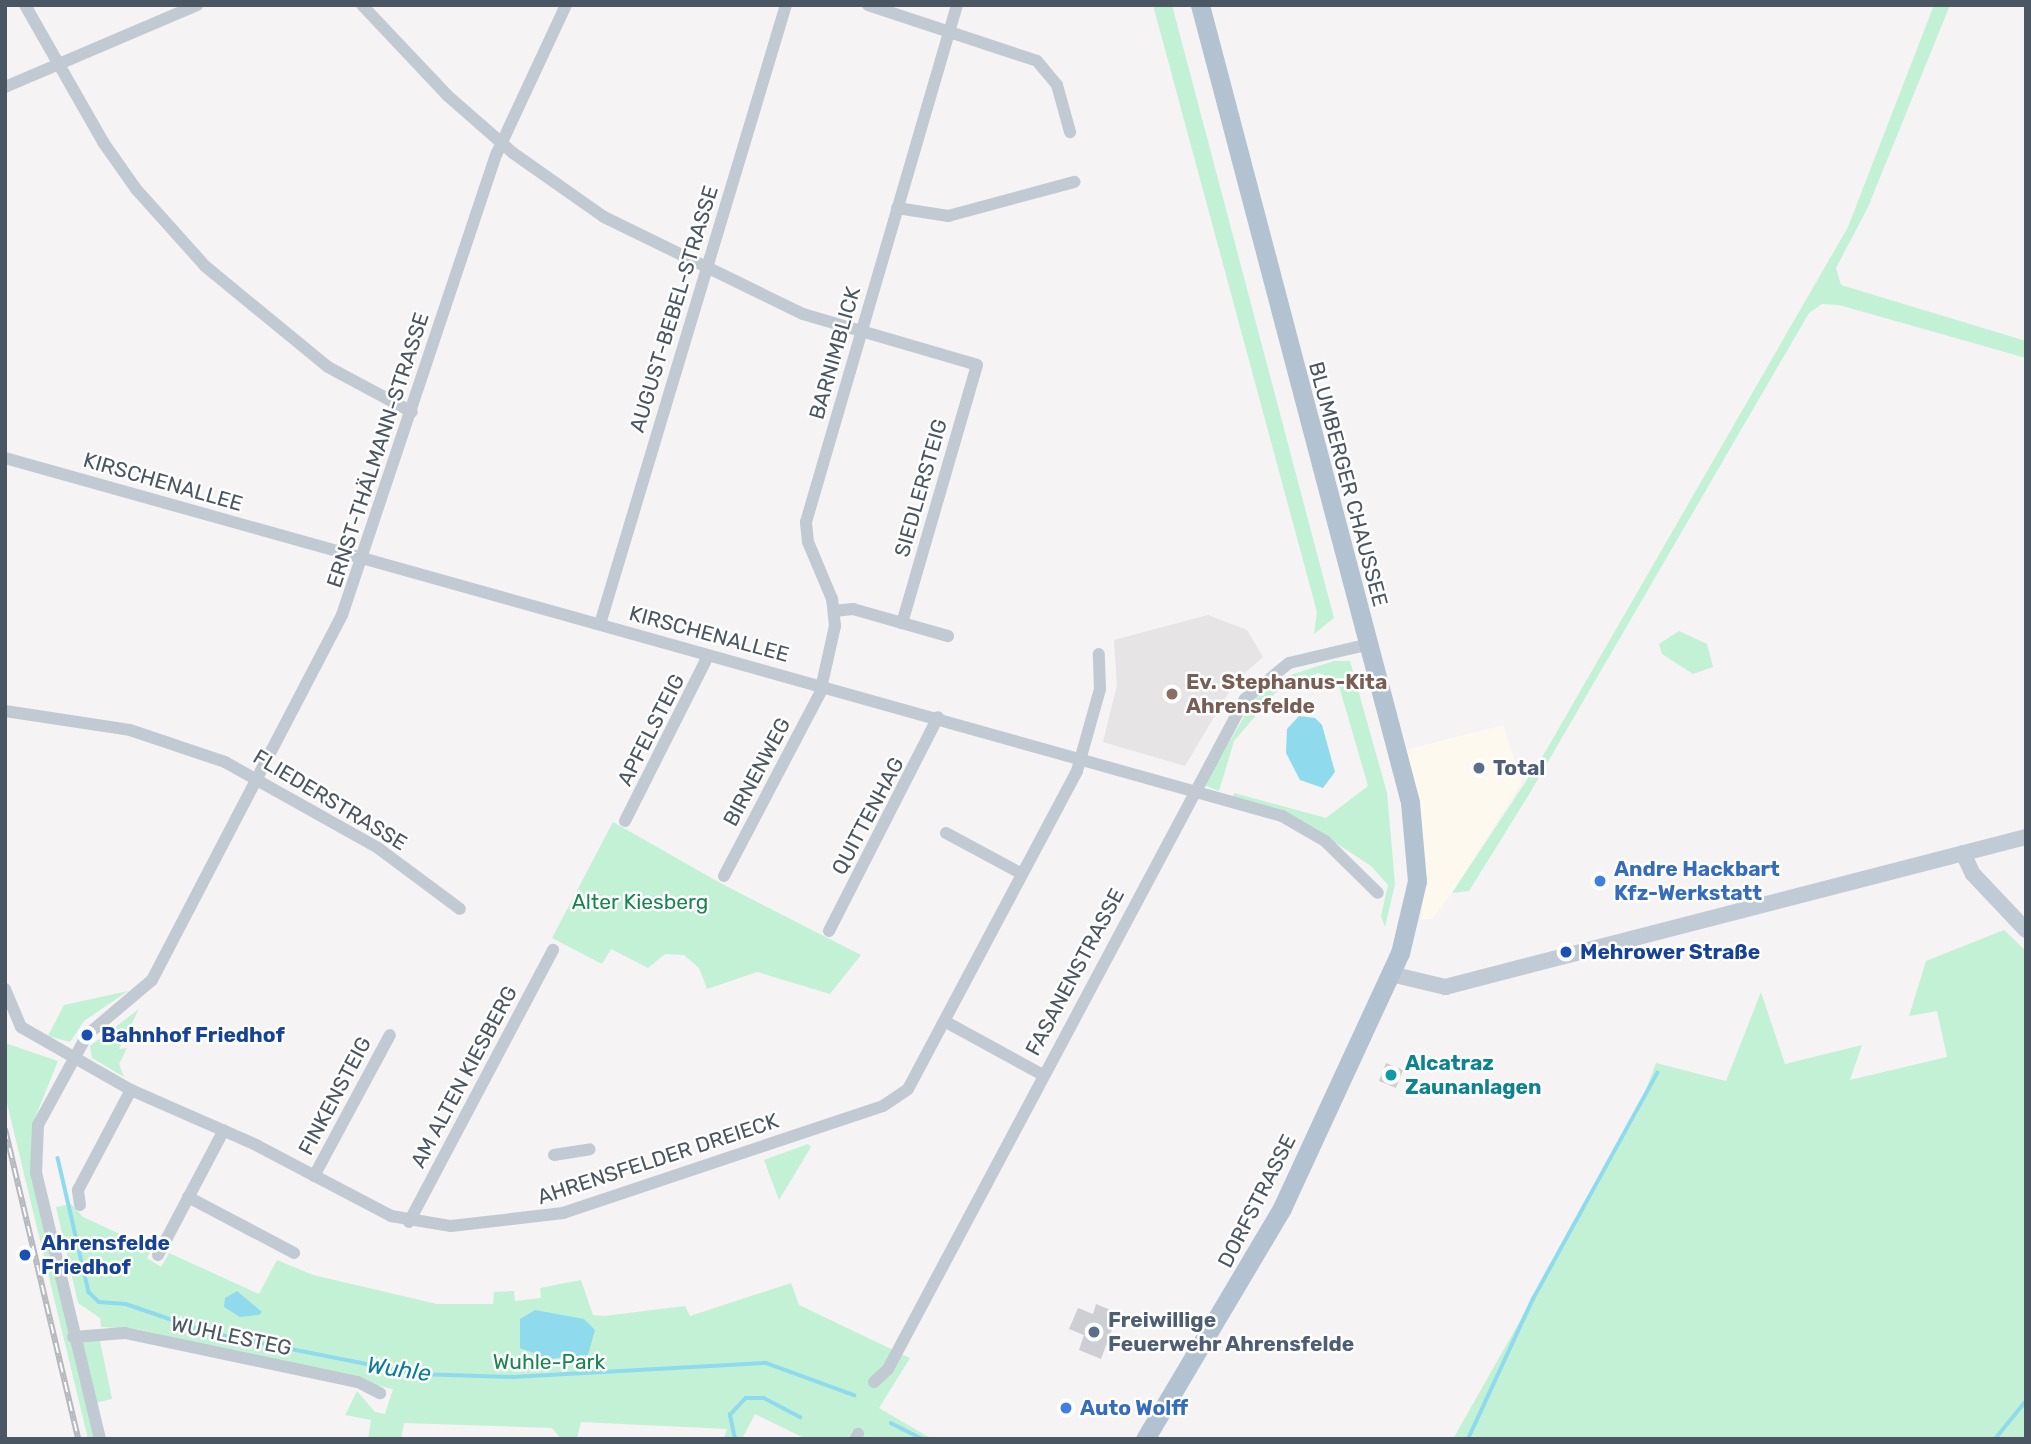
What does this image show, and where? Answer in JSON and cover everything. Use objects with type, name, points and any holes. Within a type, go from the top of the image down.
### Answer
[{"type":"main road","name":"BLUMBERGER CHAUSSEE","points":[[1200,5],[1418,848],[1409,931],[1391,974]]},
{"type":"main road","points":[[1391,974],[1445,987],[2026,837]]},
{"type":"main road","points":[[1963,853],[1973,874],[2026,930]]},
{"type":"main road","name":"DORFSTRASSE","points":[[1145,1439],[1257,1256],[1391,974]]},
{"type":"street","points":[[25,5],[55,66],[136,189],[205,266],[328,367],[412,412]]},
{"type":"street","points":[[5,86],[197,5]]},
{"type":"street","points":[[362,5],[448,96],[501,143],[604,217],[705,270],[803,314],[861,332]]},
{"type":"street","name":"ERNST-THÄLMANN-STRASSE","points":[[100,1439],[73,1337],[36,1173],[35,1148],[50,1097],[73,1057],[97,1025],[149,985],[259,778],[366,558],[501,143],[566,5]]},
{"type":"street","name":"AUGUST-BEBEL-STRASSE","points":[[600,624],[786,5]]},
{"type":"street","points":[[867,5],[1037,61],[1057,85],[1070,132]]},
{"type":"street","name":"BARNIMBLICK","points":[[822,685],[834,611],[808,541],[806,522],[957,5]]},
{"type":"street","points":[[897,208],[948,216],[1074,182]]},
{"type":"street","name":"SIEDLERSTEIG","points":[[861,332],[976,365],[902,623]]},
{"type":"street","name":"KIRSCHENALLEE","points":[[5,458],[708,656],[1082,756],[1193,790],[1305,826],[1378,892]]},
{"type":"street","points":[[834,611],[853,609],[947,636]]},
{"type":"street","name":"FASANENSTRASSE","points":[[874,1382],[888,1369],[1193,790],[1245,699],[1262,680],[1289,663],[1366,645]]},
{"type":"street","name":"AHRENSFELDER DREIECK","points":[[5,989],[16,1022],[73,1057],[131,1090],[224,1130],[409,1222],[451,1226],[563,1213],[883,1106],[908,1089],[946,1022],[1082,756],[1100,689],[1099,654]]},
{"type":"street","name":"APFELSTEIG","points":[[625,821],[708,656]]},
{"type":"street","name":"BIRNENWEG","points":[[724,876],[822,685]]},
{"type":"street","name":"FLIEDERSTRASSE","points":[[5,711],[130,730],[259,778],[378,848],[460,909]]},
{"type":"street","name":"QUITTENHAG","points":[[829,931],[937,717]]},
{"type":"street","points":[[946,833],[1022,874]]},
{"type":"street","name":"AM ALTEN KIESBERG","points":[[409,1222],[553,950]]},
{"type":"street","points":[[946,1022],[1043,1075]]},
{"type":"street","name":"FINKENSTEIG","points":[[314,1176],[390,1035]]},
{"type":"street","points":[[80,1205],[78,1190],[131,1090]]},
{"type":"street","points":[[158,1255],[224,1130]]},
{"type":"street","points":[[554,1156],[590,1149]]},
{"type":"street","points":[[188,1198],[294,1253]]},
{"type":"street","name":"WUHLESTEG","points":[[73,1337],[125,1333],[358,1382],[380,1393]]},
{"type":"shaded area","name":"Ev. Stephanus-Kita Ahrensfelde","points":[[1208,615],[1247,630],[1263,657],[1235,682],[1185,766],[1103,742],[1117,685],[1114,640]]},
{"type":"shaded area","points":[[1503,725],[1522,782],[1452,893],[1432,919],[1422,920],[1424,878],[1405,750]]},
{"type":"green space","points":[[1153,5],[1172,5],[1334,618],[1314,634],[1317,612]]},
{"type":"green space","points":[[1934,5],[1950,5],[1868,207],[1836,268],[1841,285],[2026,341],[2026,358],[1839,305],[1822,304],[1809,313],[1528,796],[1469,891],[1452,893],[1544,754],[1848,227]]},
{"type":"green space","points":[[1679,631],[1707,644],[1713,667],[1693,674],[1662,654],[1659,644]]},
{"type":"green space","points":[[1334,661],[1350,661],[1387,793],[1395,884],[1385,927],[1381,916],[1388,885],[1371,866],[1310,826],[1232,799],[1234,793],[1326,818],[1368,786],[1337,679],[1318,673],[1275,693],[1234,741],[1219,791],[1204,785],[1254,700],[1284,677]]},
{"type":"green space","name":"Alter Kiesberg","points":[[613,822],[722,884],[861,955],[830,994],[757,972],[707,989],[699,968],[684,955],[665,954],[648,968],[611,949],[602,964],[552,938]]},
{"type":"green space","points":[[2004,930],[2026,951],[2026,1439],[1453,1439],[1636,1116],[1656,1063],[1726,1081],[1761,992],[1785,1064],[1862,1045],[1850,1080],[1947,1057],[1937,1011],[1909,1016],[1926,961]]},
{"type":"green space","points":[[128,991],[84,1021],[70,1042],[48,1036],[64,1005]]},
{"type":"green space","points":[[139,1009],[119,1049],[127,1048],[119,1064],[124,1077],[92,1058],[90,1046]]},
{"type":"green space","points":[[5,1043],[58,1061],[35,1118],[31,1164],[95,1439],[88,1439],[5,1095]]},
{"type":"green space","points":[[808,1144],[811,1147],[779,1200],[764,1160]]},
{"type":"green space","name":"Wuhle-Park","points":[[71,1204],[83,1217],[152,1249],[147,1258],[161,1267],[169,1253],[259,1294],[277,1260],[313,1275],[437,1304],[493,1304],[494,1292],[514,1291],[515,1301],[541,1298],[540,1288],[581,1280],[593,1315],[604,1316],[685,1306],[690,1316],[791,1283],[799,1305],[910,1358],[879,1408],[932,1439],[865,1439],[852,1431],[848,1439],[806,1439],[755,1414],[742,1439],[724,1439],[727,1429],[581,1422],[577,1439],[561,1439],[552,1428],[404,1423],[401,1439],[368,1439],[371,1420],[345,1415],[357,1391],[375,1412],[385,1414],[393,1389],[137,1329],[101,1327],[100,1318],[78,1303],[56,1207]]},
{"type":"green space","points":[[99,1336],[112,1399],[95,1403],[80,1340]]},
{"type":"water","points":[[1299,716],[1315,718],[1322,725],[1335,772],[1323,788],[1300,780],[1286,753],[1287,729]]},
{"type":"water","points":[[237,1291],[262,1312],[259,1315],[240,1317],[224,1307],[225,1298]]},
{"type":"water","points":[[535,1310],[584,1319],[595,1330],[588,1355],[549,1359],[520,1348],[520,1319]]},
{"type":"building","name":"Alcatraz Zaunanlagen","points":[[1386,1063],[1403,1070],[1396,1088],[1379,1081]]},
{"type":"building","name":"Freiwillige Feuerwehr Ahrensfelde","points":[[1096,1304],[1118,1313],[1101,1359],[1079,1350],[1084,1335],[1069,1329],[1078,1308],[1093,1314]]},
{"type":"waterway","points":[[1468,1439],[1533,1299],[1657,1073]]},
{"type":"waterway","name":"Wuhle","points":[[58,1158],[89,1292],[99,1302],[126,1304],[210,1333],[418,1374],[513,1377],[766,1363],[854,1395]]},
{"type":"waterway","points":[[735,1439],[730,1415],[746,1398],[764,1398],[800,1417]]},
{"type":"waterway","points":[[1995,1439],[2026,1401]]},
{"type":"waterway","name":"Wuhle","points":[[891,1423],[922,1439]]},
{"type":"railway","points":[[5,1129],[78,1439]]},
{"type":"place","name":"Ev. Stephanus-Kita Ahrensfelde","points":[[1172,694]]},
{"type":"place","name":"Total","points":[[1479,768]]},
{"type":"place","name":"Andre Hackbart Kfz-Werkstatt","points":[[1600,881]]},
{"type":"place","name":"Mehrower Straße","points":[[1566,952]]},
{"type":"place","name":"Bahnhof Friedhof","points":[[87,1035]]},
{"type":"place","name":"Alcatraz Zaunanlagen","points":[[1391,1075]]},
{"type":"place","name":"Ahrensfelde Friedhof","points":[[25,1255]]},
{"type":"place","name":"Freiwillige Feuerwehr Ahrensfelde","points":[[1094,1332]]},
{"type":"place","name":"Auto Wolff","points":[[1066,1408]]}]
